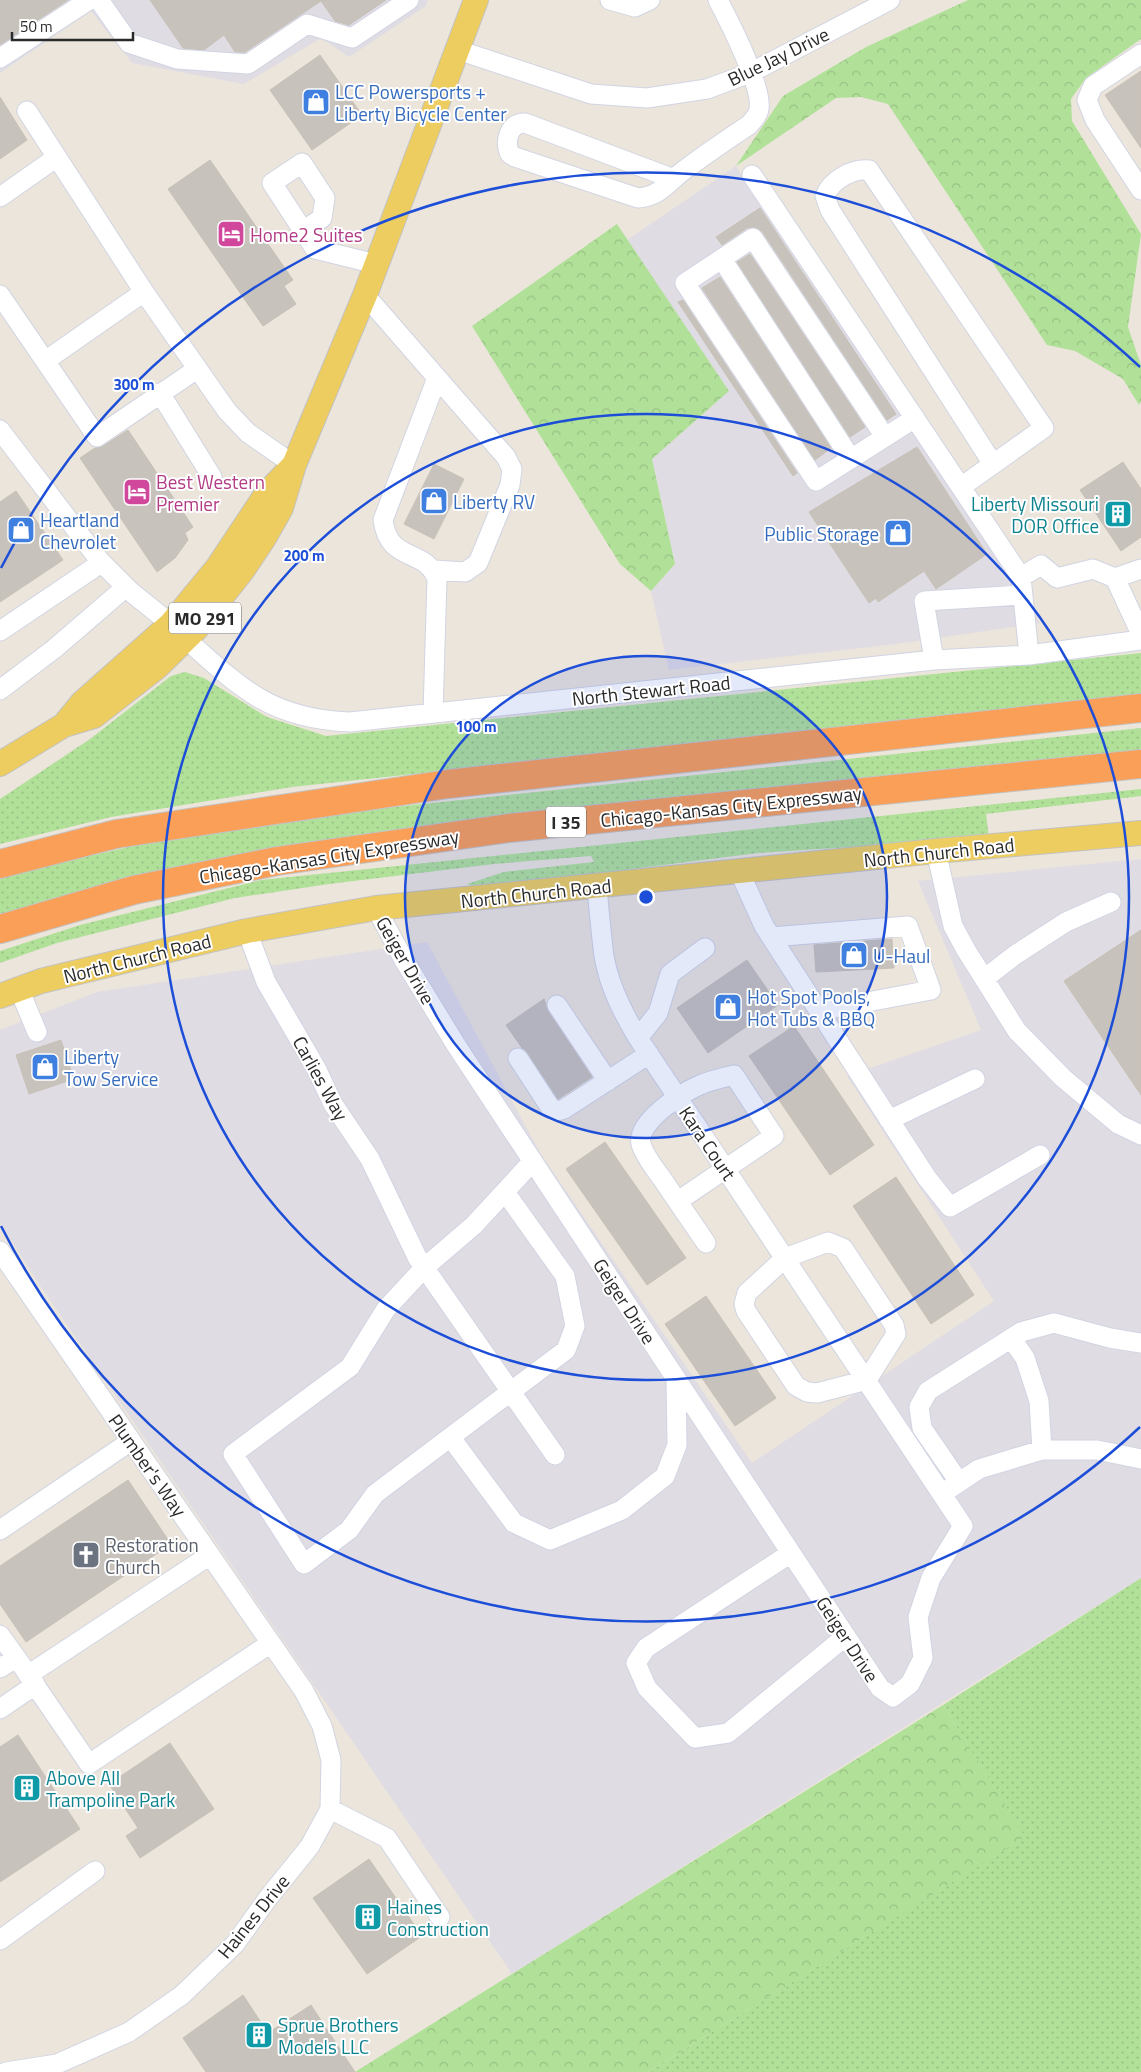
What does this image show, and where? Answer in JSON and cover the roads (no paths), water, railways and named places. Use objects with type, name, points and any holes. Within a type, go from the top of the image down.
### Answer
[{"type":"highway","points":[[0,864],[116,834],[448,784],[1141,708]]},
{"type":"highway","name":"Chicago-Kansas City Expressway","points":[[0,929],[134,890],[277,861],[509,828],[1141,764]]},
{"type":"main road","name":"MO 291","points":[[0,764],[64,725],[82,703],[179,631],[218,567],[267,493],[294,465],[365,295],[476,0]]},
{"type":"main road","name":"North Church Road","points":[[10,993],[41,981],[247,931],[376,908],[740,873],[936,851],[1141,833]]},
{"type":"street","points":[[0,58],[88,0]]},
{"type":"street","points":[[99,0],[129,43],[177,59],[248,64],[307,24],[352,38],[409,0]]},
{"type":"street","points":[[611,0],[635,7],[650,0]]},
{"type":"street","points":[[674,179],[525,123],[513,126],[507,142],[510,154],[515,157],[638,198],[650,197],[661,191],[685,169],[749,125],[756,118],[760,100],[744,52],[718,0]]},
{"type":"street","name":"Blue Jay Drive","points":[[458,50],[591,94],[647,98],[707,89],[750,73],[890,0]]},
{"type":"street","points":[[1141,54],[1093,86],[1086,100],[1095,120],[1141,190]]},
{"type":"street","points":[[27,111],[144,292],[227,411],[248,433],[294,465]]},
{"type":"street","points":[[0,197],[56,157]]},
{"type":"street","points":[[303,231],[322,218],[325,198],[302,163],[272,183],[303,231],[315,248],[376,264]]},
{"type":"street","points":[[961,487],[1044,428],[869,170],[862,169],[849,174],[828,189],[825,196],[830,210],[993,464]]},
{"type":"street","points":[[752,175],[961,487],[1022,586],[1029,655]]},
{"type":"street","points":[[885,437],[754,238],[685,283],[816,481],[915,418]]},
{"type":"street","points":[[722,259],[851,459]]},
{"type":"street","points":[[44,361],[144,292]]},
{"type":"street","points":[[0,295],[97,437],[197,369]]},
{"type":"street","points":[[365,295],[506,457],[512,469],[510,485],[478,563],[465,572],[434,570],[421,560],[394,548],[385,531],[383,520],[437,378]]},
{"type":"street","points":[[160,393],[212,477]]},
{"type":"street","name":"North Stewart Road","points":[[0,430],[101,563],[126,587],[179,631],[219,668],[258,699],[302,717],[350,722],[934,660],[1029,655],[1141,640]]},
{"type":"street","points":[[0,631],[101,563]]},
{"type":"street","points":[[934,660],[924,601],[1022,586],[1041,565],[1057,578],[1093,569],[1115,578],[1141,634]]},
{"type":"street","points":[[1115,578],[1141,568]]},
{"type":"street","points":[[433,714],[437,579],[434,570]]},
{"type":"street","points":[[0,690],[54,649],[126,587]]},
{"type":"street","points":[[936,851],[953,926],[1017,1031],[1063,1078],[1118,1124],[1141,1135]]},
{"type":"street","points":[[740,873],[764,926],[927,1178],[950,1207],[1040,1155]]},
{"type":"street","name":"Kara Court","points":[[597,887],[604,958],[615,994],[624,1014],[677,1097],[963,1526],[931,1578],[918,1617],[923,1658],[910,1684],[893,1697],[880,1688]]},
{"type":"street","points":[[984,979],[1014,955],[1066,922],[1111,902]]},
{"type":"street","name":"Geiger Drive","points":[[376,908],[404,960],[456,1045],[880,1688]]},
{"type":"street","points":[[771,937],[908,926],[931,990],[819,1011]]},
{"type":"street","name":"Carlies Way","points":[[247,931],[266,982],[316,1068],[333,1104],[370,1159],[417,1257],[555,1455]]},
{"type":"street","points":[[638,1038],[658,1013],[670,974],[705,948]]},
{"type":"street","points":[[10,993],[37,1032]]},
{"type":"street","points":[[557,1005],[608,1081]]},
{"type":"street","points":[[518,1058],[550,1107],[557,1111],[564,1109],[649,1054]]},
{"type":"street","points":[[678,1202],[774,1136],[734,1075],[702,1084],[677,1097],[646,1125],[641,1134],[641,1143],[647,1156],[678,1202],[706,1243]]},
{"type":"street","points":[[889,1120],[975,1079]]},
{"type":"street","points":[[505,1192],[564,1276],[574,1326],[566,1350],[512,1393],[375,1494],[349,1530],[304,1564],[232,1454],[350,1367],[386,1309],[424,1268],[474,1225],[533,1161]]},
{"type":"street","points":[[828,1242],[843,1248],[894,1325],[896,1334],[867,1380],[817,1393],[807,1392],[796,1386],[746,1311],[744,1304],[747,1293],[785,1258],[828,1242]]},
{"type":"street","name":"Plumber's Way","points":[[0,1251],[304,1691],[322,1726],[331,1760]]},
{"type":"street","points":[[960,1482],[922,1428],[919,1407],[928,1392],[1021,1332],[1054,1323],[1110,1338],[1141,1343]]},
{"type":"street","points":[[1012,1338],[1025,1358],[1039,1401],[1042,1450]]},
{"type":"street","points":[[451,1438],[514,1523],[550,1540],[622,1510],[665,1476],[677,1445],[676,1378]]},
{"type":"street","points":[[0,1530],[131,1441]]},
{"type":"street","points":[[942,1494],[979,1469],[1042,1450],[1097,1450],[1141,1459]]},
{"type":"street","points":[[791,1552],[646,1648],[636,1663],[647,1688],[695,1738],[728,1733],[846,1636]]},
{"type":"street","points":[[0,1709],[32,1680],[210,1555]]},
{"type":"street","points":[[0,1635],[89,1764],[271,1643]]},
{"type":"street","points":[[0,1668],[16,1658]]},
{"type":"street","name":"Haines Drive","points":[[6,2072],[57,2064],[129,2032],[182,1995],[235,1944],[268,1898],[310,1846],[330,1809],[331,1760]]},
{"type":"street","points":[[330,1809],[387,1838],[440,1917]]},
{"type":"street","points":[[0,1940],[94,1871]]},
{"type":"place","name":"LCC Powersports + Liberty Bicycle Center","points":[[316,102]]},
{"type":"place","name":"Home2 Suites","points":[[231,234]]},
{"type":"place","name":"Best Western Premier","points":[[137,492]]},
{"type":"place","name":"Liberty RV","points":[[434,501]]},
{"type":"place","name":"Liberty Missouri DOR Office","points":[[1118,514]]},
{"type":"place","name":"Heartland Chevrolet","points":[[21,530]]},
{"type":"place","name":"Public Storage","points":[[898,533]]},
{"type":"place","name":"U-Haul","points":[[854,955]]},
{"type":"place","name":"Hot Spot Pools, Hot Tubs & BBQ","points":[[728,1007]]},
{"type":"place","name":"Liberty Tow Service","points":[[45,1067]]},
{"type":"place","name":"Restoration Church","points":[[86,1555]]},
{"type":"place","name":"Above All Trampoline Park","points":[[27,1788]]},
{"type":"place","name":"Haines Construction","points":[[368,1917]]},
{"type":"place","name":"Sprue Brothers Models LLC","points":[[259,2035]]}]
